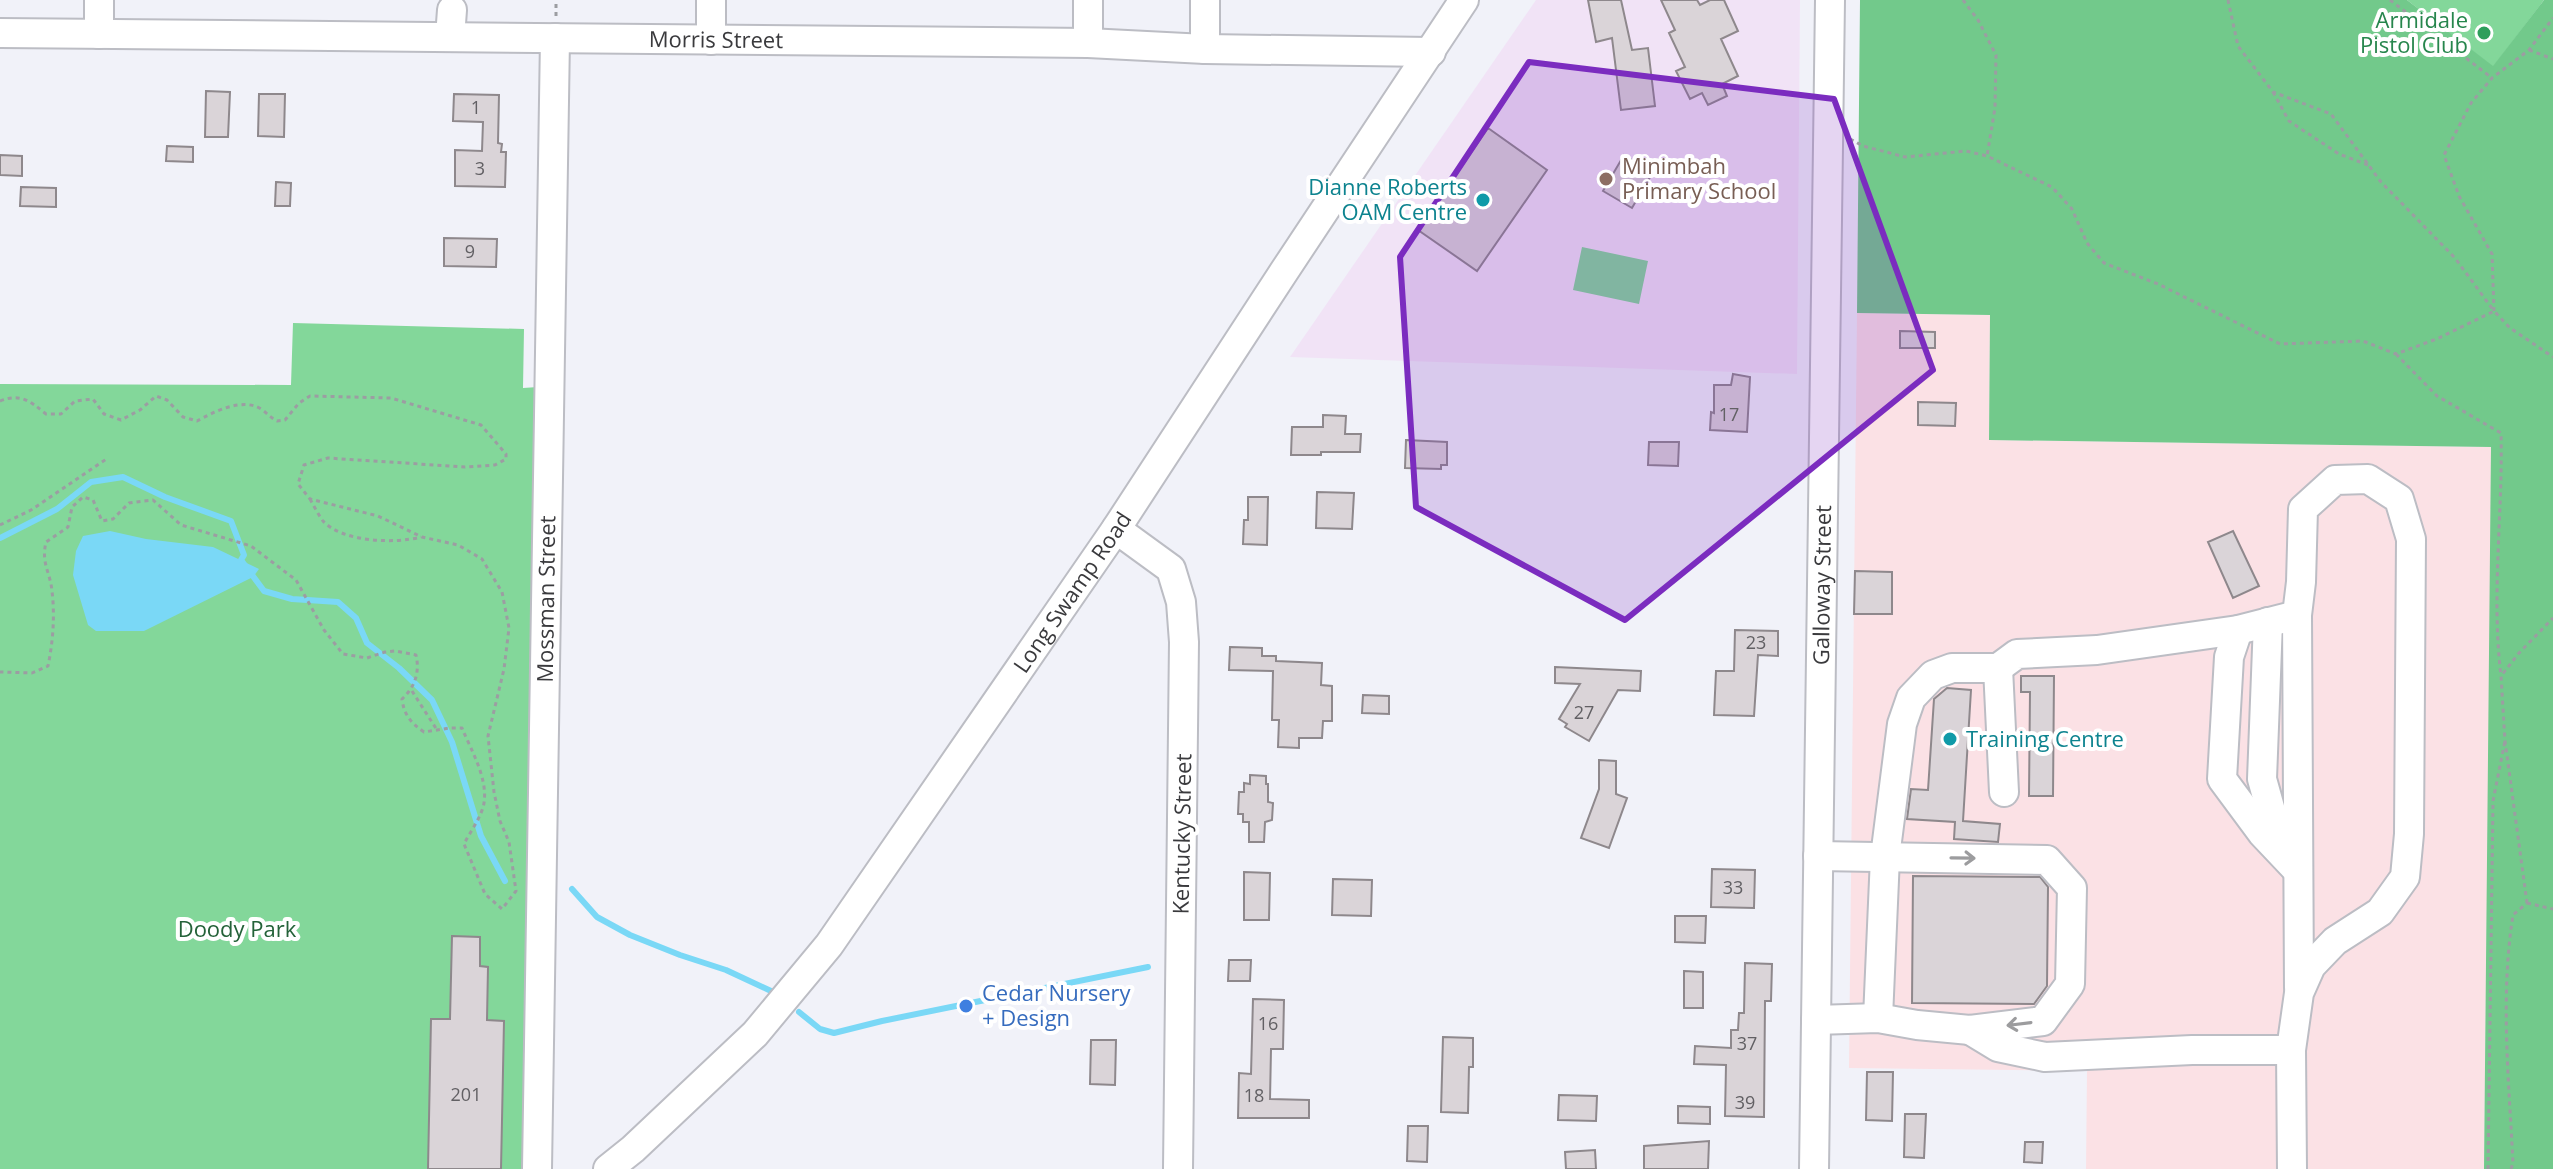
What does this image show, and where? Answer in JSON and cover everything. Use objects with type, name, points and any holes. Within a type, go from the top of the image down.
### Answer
[{"type":"street","points":[[99,0],[99,34]]},
{"type":"street","points":[[711,0],[711,40]]},
{"type":"street","points":[[1088,0],[1088,43]]},
{"type":"street","points":[[1205,0],[1205,49]]},
{"type":"street","name":"Long Swamp Road","points":[[608,1169],[626,1159],[755,1034],[829,945],[1116,529],[1464,0]]},
{"type":"street","name":"Galloway Street","points":[[1814,1169],[1830,0]]},
{"type":"street","name":"Morris Street","points":[[0,33],[99,34],[451,24],[555,38],[1088,43],[1205,49],[1431,52]]},
{"type":"street","name":"Mossman Street","points":[[538,1165],[555,38]]},
{"type":"street","points":[[2292,1169],[2291,1050],[2299,993],[2291,863],[2297,615],[2303,509],[2335,480],[2368,479],[2399,499],[2411,539],[2409,834],[2405,877],[2380,912],[2335,941],[2311,966],[2299,993]]},
{"type":"street","name":"Kentucky Street","points":[[1116,529],[1171,569],[1181,602],[1184,642],[1178,1169]]},
{"type":"street","points":[[1878,1018],[1885,857],[1902,724],[1911,698],[1933,675],[1952,668],[1998,668],[2017,654],[2097,650],[2238,630],[2297,615]]},
{"type":"street","points":[[2268,622],[2262,779],[2291,863]]},
{"type":"street","points":[[2238,630],[2229,657],[2222,779],[2262,833],[2291,863]]},
{"type":"street","points":[[1998,668],[2004,792]]},
{"type":"street","points":[[1816,1020],[1878,1018],[1970,1030],[2043,1021],[2070,984],[2072,888],[2047,860],[1818,856]]},
{"type":"street","points":[[1970,1030],[1998,1047],[2045,1057],[2192,1050],[2291,1050]]},
{"type":"path","points":[[1963,0],[1978,20],[1996,55],[1995,108],[1987,156]]},
{"type":"path","points":[[2228,0],[2238,46],[2273,92],[2289,121],[2339,154],[2369,166]]},
{"type":"path","points":[[2390,0],[2492,78]]},
{"type":"path","points":[[2494,311],[2492,254],[2459,196],[2444,155],[2471,103],[2492,78],[2529,50],[2553,18]]},
{"type":"path","points":[[2529,50],[2553,59]]},
{"type":"path","points":[[2273,92],[2331,114],[2381,182],[2455,258],[2494,311],[2510,328],[2553,357]]},
{"type":"path","points":[[1828,129],[1863,146],[1905,157],[1966,151],[1987,156],[2052,187],[2072,209],[2087,243],[2104,263],[2158,284],[2280,344],[2363,341],[2396,354],[2437,396],[2501,433],[2497,642],[2505,741],[2527,903]]},
{"type":"path","points":[[2396,354],[2439,338],[2494,311]]},
{"type":"path","points":[[0,401],[26,398],[46,414],[61,414],[75,401],[93,399],[104,414],[121,420],[140,410],[156,396],[167,400],[183,417],[197,421],[239,405],[259,407],[277,421],[285,420],[299,403],[310,396],[391,398],[481,425],[506,454],[506,459],[495,465],[465,467],[328,458],[304,465],[298,484],[324,523],[348,536],[408,540],[422,537]]},
{"type":"path","points":[[0,525],[31,510],[108,458]]},
{"type":"path","points":[[0,672],[32,673],[48,666],[53,642],[52,589],[42,557],[46,542],[68,527],[72,507],[83,497],[93,500],[102,521],[113,519],[129,503],[153,500],[181,525],[251,546],[296,580],[319,621],[343,654],[367,658],[385,652],[416,655],[419,668],[412,691],[402,699],[404,712],[424,732],[462,728],[484,791],[484,807],[464,844],[485,894],[502,909],[516,891],[509,842],[500,821],[494,792],[488,736],[504,669],[509,628],[502,592],[482,559],[458,545],[422,537],[378,516],[310,499]]},
{"type":"path","points":[[2501,676],[2553,618]]},
{"type":"path","points":[[412,691],[437,730]]},
{"type":"path","points":[[2488,1169],[2493,801],[2505,741]]},
{"type":"path","points":[[2527,903],[2553,909]]},
{"type":"path","points":[[2511,1169],[2509,943],[2513,915],[2527,903]]},
{"type":"highlighted area","points":[[1529,62],[1834,99],[1933,370],[1625,620],[1416,507],[1400,257]]},
{"type":"shaded area","name":"Minimbah Primary School","points":[[1536,0],[1800,0],[1797,374],[1290,357]]},
{"type":"shaded area","points":[[1857,313],[1990,315],[1989,440],[2492,447],[2484,1169],[2086,1169],[2087,1071],[1849,1068]]},
{"type":"green space","points":[[1860,0],[2407,0],[2493,66],[2544,0],[2553,0],[2553,1169],[2484,1169],[2491,447],[1989,440],[1990,315],[1857,313]]},
{"type":"green space","name":"Armidale Pistol Club","points":[[2407,0],[2544,0],[2493,67]]},
{"type":"green space","points":[[1582,247],[1648,261],[1639,304],[1573,290]]},
{"type":"green space","name":"Doody Park","points":[[293,323],[524,329],[523,388],[538,387],[523,1169],[0,1169],[0,384],[291,385]]},
{"type":"water","points":[[110,531],[213,547],[259,569],[253,577],[144,631],[96,631],[88,625],[73,575],[76,551],[83,536]]},
{"type":"building","points":[[1588,0],[1621,0],[1632,50],[1648,48],[1655,106],[1621,110],[1612,38],[1596,42]]},
{"type":"building","points":[[1661,0],[1697,0],[1700,5],[1710,0],[1724,0],[1738,31],[1721,39],[1738,76],[1722,84],[1727,96],[1708,105],[1702,93],[1690,99],[1676,71],[1685,67],[1669,33],[1675,30]]},
{"type":"building","points":[[206,91],[230,92],[228,137],[205,137]]},
{"type":"building","points":[[259,94],[285,94],[284,137],[258,136]]},
{"type":"building","points":[[454,94],[499,95],[498,143],[502,144],[501,152],[506,152],[505,187],[455,186],[455,150],[482,151],[483,122],[453,121]]},
{"type":"building","name":"Dianne Roberts OAM Centre","points":[[1488,128],[1547,170],[1477,271],[1418,230]]},
{"type":"building","points":[[167,146],[193,147],[193,162],[166,161]]},
{"type":"building","points":[[0,155],[22,156],[22,176],[0,175]]},
{"type":"building","points":[[1624,155],[1653,172],[1632,208],[1603,191]]},
{"type":"building","points":[[276,182],[291,183],[290,206],[275,206]]},
{"type":"building","points":[[21,187],[56,188],[56,207],[20,206]]},
{"type":"building","points":[[444,238],[497,239],[496,267],[444,266]]},
{"type":"building","points":[[1900,331],[1935,332],[1935,348],[1900,348]]},
{"type":"building","points":[[1733,374],[1750,377],[1747,432],[1710,430],[1711,412],[1714,413],[1714,385],[1731,385]]},
{"type":"building","points":[[1918,402],[1956,403],[1955,426],[1918,425]]},
{"type":"building","points":[[1323,415],[1346,416],[1345,434],[1361,434],[1360,452],[1291,455],[1292,427],[1323,427]]},
{"type":"building","points":[[1406,440],[1447,442],[1447,465],[1441,465],[1441,469],[1405,468]]},
{"type":"building","points":[[1649,442],[1679,442],[1678,466],[1648,465]]},
{"type":"building","points":[[1317,492],[1354,493],[1352,529],[1316,528]]},
{"type":"building","points":[[1248,497],[1268,497],[1267,545],[1243,544],[1244,520],[1248,520]]},
{"type":"building","points":[[2233,531],[2259,586],[2233,598],[2208,542]]},
{"type":"building","points":[[1855,571],[1892,572],[1892,614],[1854,614]]},
{"type":"building","points":[[1735,630],[1778,631],[1778,656],[1758,655],[1754,716],[1714,715],[1716,671],[1734,671]]},
{"type":"building","points":[[1230,647],[1262,648],[1262,656],[1276,656],[1276,661],[1322,663],[1321,685],[1332,686],[1332,721],[1323,721],[1322,738],[1299,738],[1299,748],[1278,747],[1279,720],[1272,720],[1273,671],[1229,670]]},
{"type":"building","points":[[1555,667],[1641,671],[1640,691],[1618,690],[1589,741],[1565,727],[1567,724],[1559,719],[1580,684],[1555,683]]},
{"type":"building","points":[[2021,676],[2054,676],[2053,796],[2029,796],[2030,692],[2021,692]]},
{"type":"building","name":"Training Centre","points":[[1947,688],[1971,690],[1963,821],[2000,824],[1998,842],[1954,839],[1955,822],[1907,819],[1911,789],[1928,790],[1934,699]]},
{"type":"building","points":[[1363,695],[1389,696],[1389,714],[1362,713]]},
{"type":"building","points":[[1599,760],[1616,761],[1616,794],[1627,798],[1609,848],[1581,838],[1599,789]]},
{"type":"building","points":[[1250,775],[1266,776],[1268,802],[1273,803],[1272,820],[1265,822],[1264,842],[1249,842],[1249,822],[1243,822],[1243,814],[1238,814],[1239,792],[1244,792],[1244,783],[1250,784]]},
{"type":"building","points":[[1712,869],[1755,870],[1754,908],[1711,907]]},
{"type":"building","points":[[1244,872],[1270,873],[1269,920],[1244,920]]},
{"type":"building","points":[[1913,876],[2040,877],[2048,887],[2047,986],[2034,1004],[1912,1003]]},
{"type":"building","points":[[1333,879],[1372,880],[1371,916],[1332,915]]},
{"type":"building","points":[[1675,916],[1706,916],[1705,943],[1675,942]]},
{"type":"building","points":[[452,936],[480,937],[480,966],[488,967],[487,1020],[504,1021],[501,1169],[428,1169],[431,1019],[450,1019]]},
{"type":"building","points":[[1229,960],[1251,960],[1250,981],[1228,981]]},
{"type":"building","points":[[1745,963],[1772,964],[1771,1001],[1765,1001],[1764,1117],[1725,1116],[1726,1065],[1694,1064],[1695,1046],[1731,1048],[1731,1030],[1738,1030],[1739,1013],[1744,1013]]},
{"type":"building","points":[[1684,971],[1703,972],[1703,1008],[1684,1008]]},
{"type":"building","points":[[1253,999],[1284,1000],[1283,1049],[1271,1049],[1270,1099],[1309,1100],[1309,1118],[1238,1118],[1239,1073],[1251,1074]]},
{"type":"building","points":[[1443,1037],[1473,1038],[1468,1113],[1441,1112]]},
{"type":"building","points":[[1091,1040],[1116,1040],[1115,1085],[1090,1084]]},
{"type":"building","points":[[1867,1072],[1893,1072],[1892,1121],[1866,1120]]},
{"type":"building","points":[[1559,1095],[1597,1096],[1596,1121],[1558,1120]]},
{"type":"building","points":[[1678,1106],[1710,1107],[1710,1124],[1678,1123]]},
{"type":"building","points":[[1905,1114],[1926,1114],[1924,1158],[1904,1157]]},
{"type":"building","points":[[1408,1126],[1428,1126],[1427,1162],[1407,1161]]},
{"type":"building","points":[[1709,1141],[1708,1169],[1644,1169],[1644,1146]]},
{"type":"building","points":[[2025,1142],[2043,1142],[2042,1163],[2024,1162]]},
{"type":"building","points":[[1595,1150],[1596,1169],[1566,1169],[1565,1152]]},
{"type":"waterway","points":[[0,538],[57,509],[91,482],[123,477],[165,497],[231,521],[244,555],[241,560],[264,591],[292,599],[338,602],[356,618],[367,643],[432,700],[452,742],[481,836],[505,881]]},
{"type":"waterway","points":[[572,889],[597,917],[630,935],[726,970],[771,991]]},
{"type":"waterway","points":[[799,1012],[820,1029],[834,1033],[1148,967]]},
{"type":"place","name":"Armidale Pistol Club","points":[[2484,33]]},
{"type":"place","name":"Minimbah Primary School","points":[[1606,179]]},
{"type":"place","name":"Dianne Roberts OAM Centre","points":[[1483,200]]},
{"type":"place","name":"Training Centre","points":[[1950,739]]},
{"type":"place","name":"Cedar Nursery + Design","points":[[966,1006]]}]
